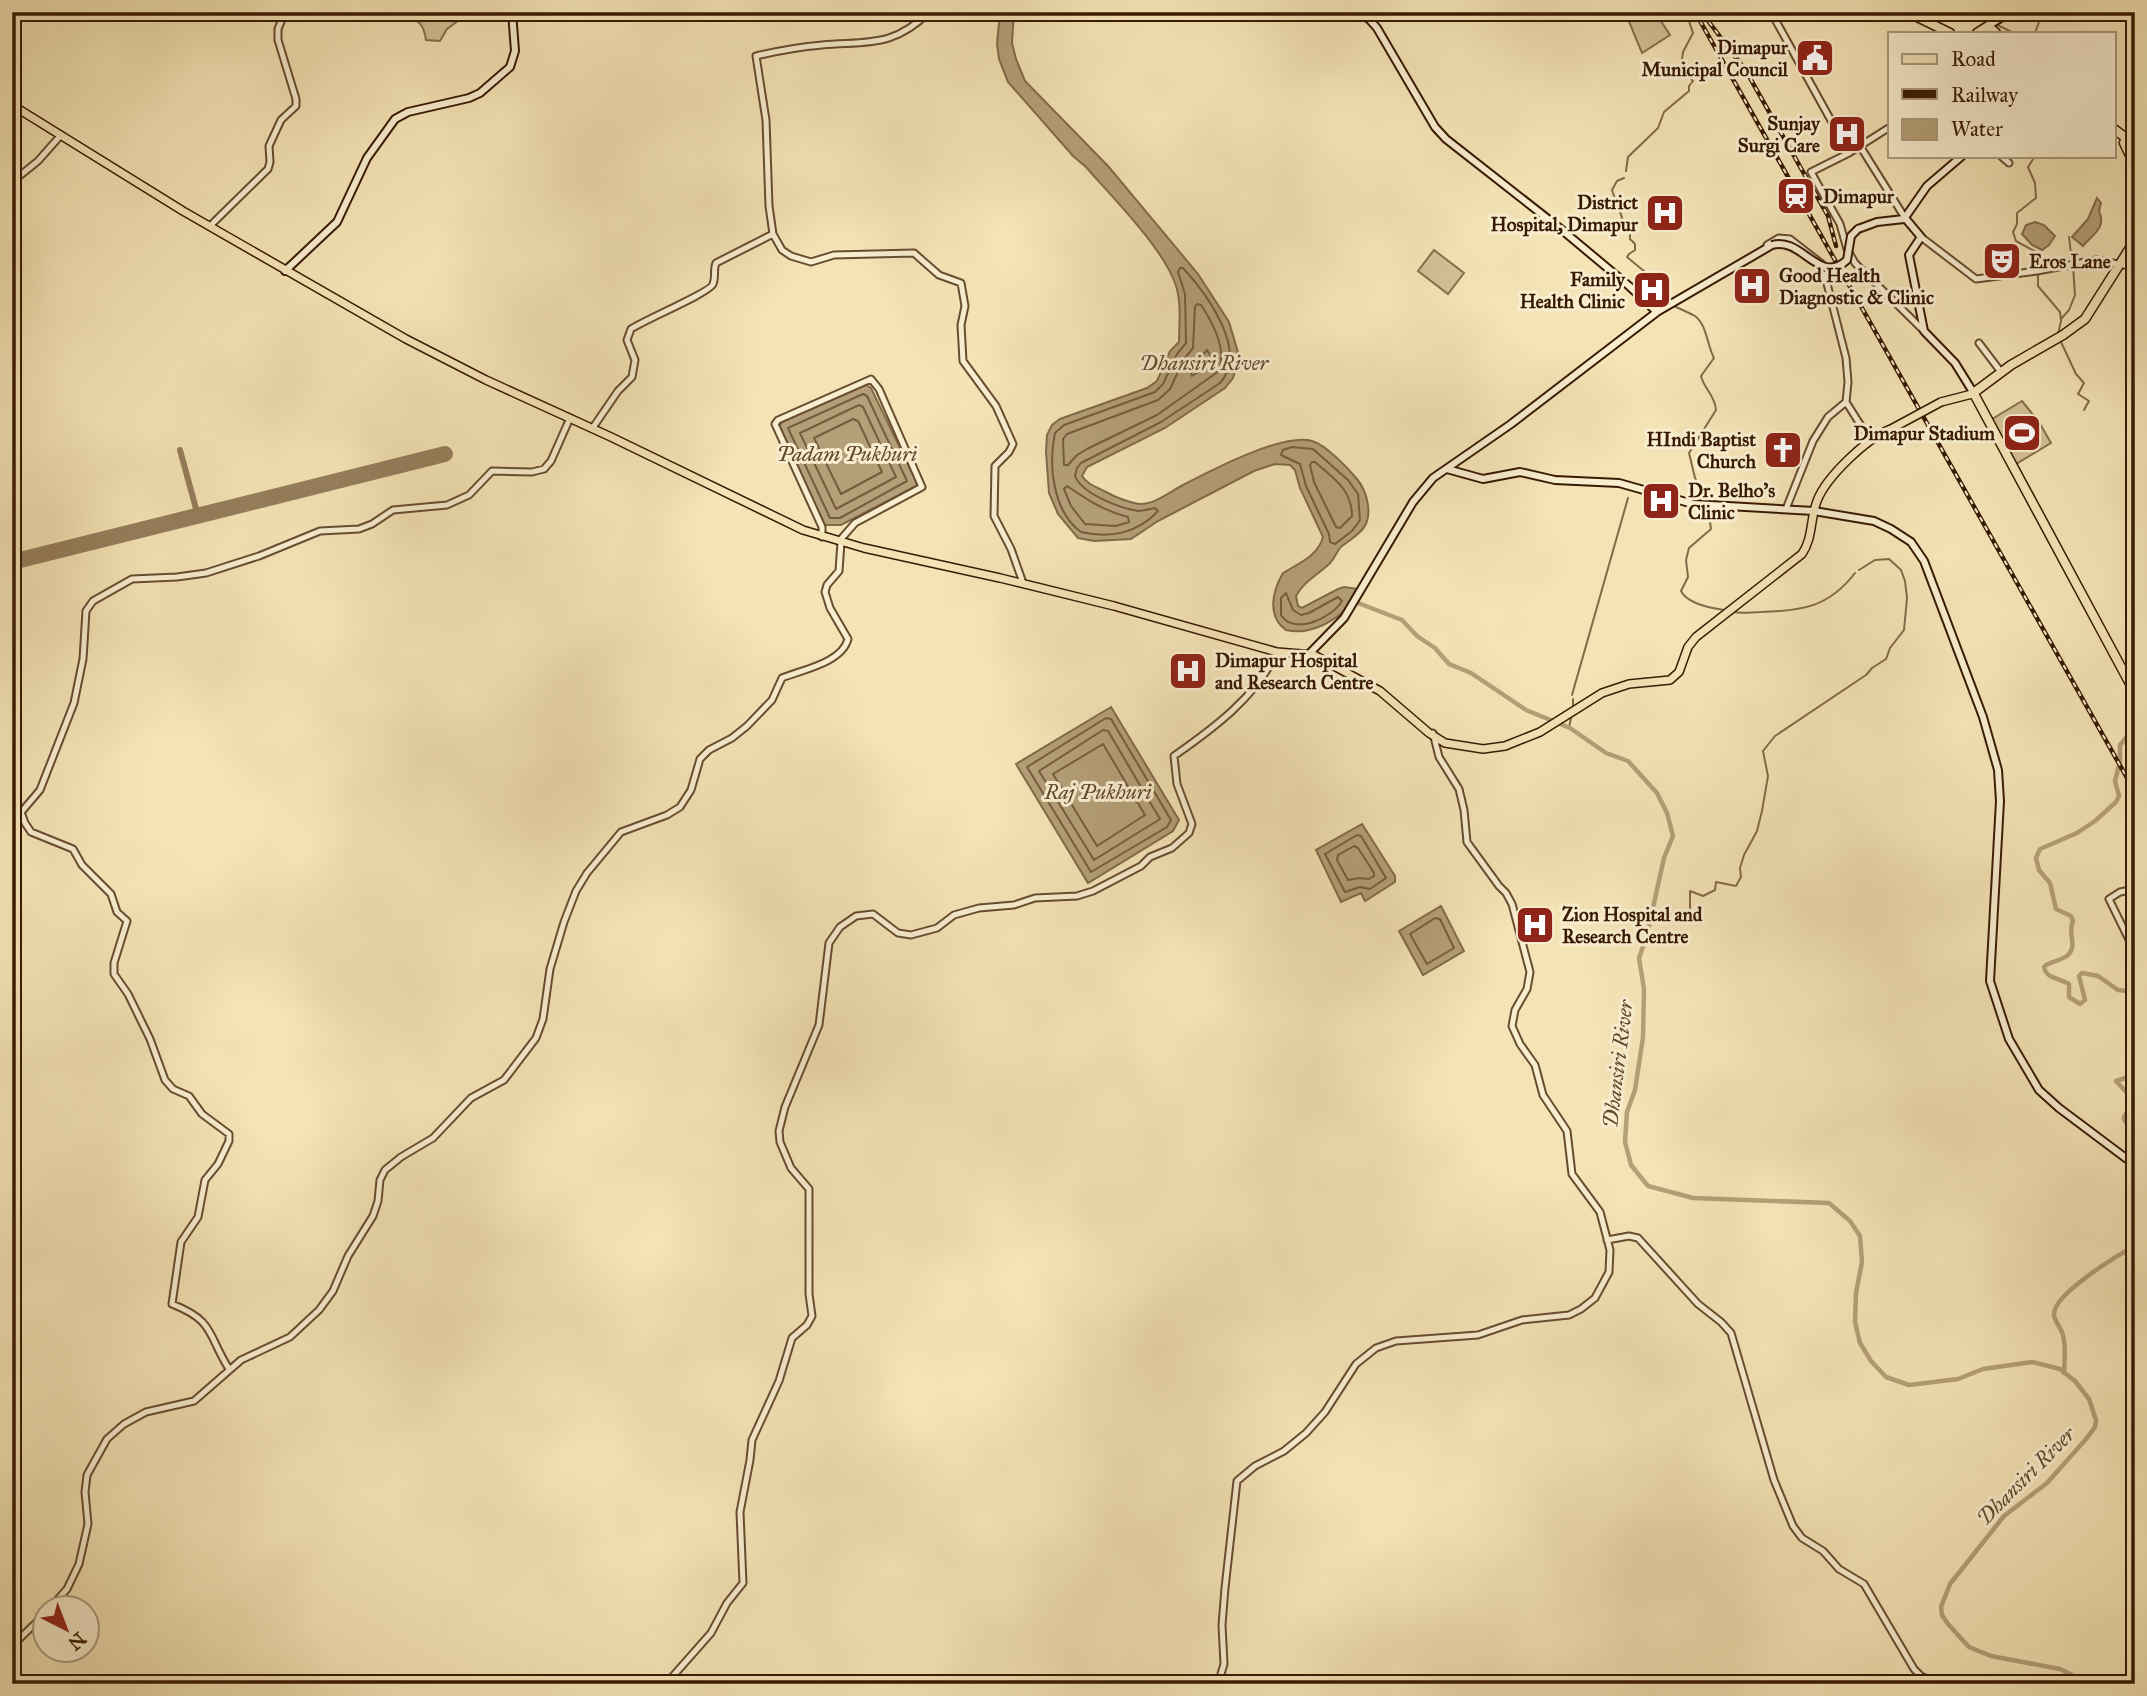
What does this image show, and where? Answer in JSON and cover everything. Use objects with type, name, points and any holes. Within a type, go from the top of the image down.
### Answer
[{"type":"highway","points":[[1907,12],[1948,32]]},
{"type":"highway","points":[[1979,32],[1989,26],[1995,32]]},
{"type":"highway","points":[[2116,131],[2131,141],[2135,157]]},
{"type":"highway","points":[[2131,141],[2135,166]]},
{"type":"highway","points":[[1973,393],[2085,319],[2135,242]]},
{"type":"highway","points":[[1973,393],[2082,325],[2092,314],[2119,264]]},
{"type":"highway","points":[[1973,393],[2135,693]]},
{"type":"main road","points":[[286,270],[337,222],[367,158],[395,119],[408,112],[469,98],[480,93],[510,67],[515,51],[512,12]]},
{"type":"main road","points":[[1356,12],[1369,19],[1377,28],[1435,127],[1446,139],[1552,221],[1657,312]]},
{"type":"main road","points":[[1989,26],[2010,12]]},
{"type":"main road","points":[[12,103],[286,270]]},
{"type":"main road","points":[[12,103],[286,270],[464,367],[822,536],[1087,600],[1277,652],[1310,652],[1330,635],[1345,615],[1413,502],[1433,478],[1657,312],[1772,245],[1789,244],[1821,267],[1840,265],[1847,260],[1850,253],[1849,241],[1852,233],[1877,222],[1899,221],[1905,218],[1944,173],[1962,158]]},
{"type":"main road","points":[[841,541],[1022,580],[1281,649],[1310,652],[1383,689],[1434,735],[1465,746],[1499,748],[1540,732],[1602,693],[1623,685],[1674,678],[1696,636],[1801,554],[1809,539],[1814,511],[1825,486],[1870,440],[1941,402],[1973,393],[1955,363],[1924,331],[1909,255],[1921,237],[1905,218]]},
{"type":"main road","points":[[464,367],[594,426],[822,536]]},
{"type":"main road","points":[[1457,462],[1463,473]]},
{"type":"main road","points":[[1447,470],[1483,479],[1521,472],[1555,480],[1610,482],[1641,487],[1693,504],[1814,511],[1874,521],[1914,545],[1924,561],[1983,717],[1998,769],[2000,801],[1990,981],[1996,1004],[2015,1051],[2039,1090],[2135,1165]]},
{"type":"street","points":[[212,224],[268,169],[271,162],[269,146],[281,121],[296,107],[278,40],[278,30],[285,12]]},
{"type":"street","points":[[929,12],[910,28],[886,40],[820,45],[756,56],[766,120],[768,191],[773,234],[787,254],[808,262],[834,254],[914,253],[939,275],[961,283],[965,306],[961,325],[963,361],[996,406],[1013,444],[995,466],[993,512],[1012,550],[1022,580]]},
{"type":"street","points":[[1771,12],[1849,153]]},
{"type":"street","points":[[1888,128],[1849,153],[1811,172],[1840,224],[1847,249],[1855,263],[1924,331]]},
{"type":"street","points":[[12,182],[36,163],[61,135]]},
{"type":"street","points":[[1860,146],[1905,218]]},
{"type":"street","points":[[2003,158],[2009,163]]},
{"type":"street","points":[[1816,181],[1849,241]]},
{"type":"street","points":[[594,426],[618,391],[632,377],[635,360],[627,340],[631,329],[670,307],[709,290],[713,285],[716,263],[773,234]]},
{"type":"street","points":[[1921,237],[1976,279],[2096,260],[2135,268]]},
{"type":"street","points":[[1748,260],[1779,238],[1790,239],[1823,265],[1846,358],[1846,402],[1870,440]]},
{"type":"street","points":[[1979,343],[2001,372]]},
{"type":"street","points":[[63,1594],[79,1564],[88,1524],[85,1492],[90,1467],[107,1439],[124,1424],[146,1412],[194,1401],[246,1356],[290,1336],[318,1310],[333,1291],[351,1250],[373,1216],[380,1180],[386,1170],[401,1157],[433,1138],[471,1098],[498,1085],[510,1074],[540,1028],[554,955],[566,915],[587,873],[621,832],[667,815],[680,807],[691,790],[701,759],[709,750],[745,728],[772,700],[782,678],[812,669],[839,652],[847,642],[825,592],[827,585],[839,571],[841,541],[855,523],[922,487],[872,379],[778,420],[775,424],[822,527],[822,536]]},
{"type":"street","points":[[1786,509],[1813,440],[1828,418],[1846,402]]},
{"type":"street","points":[[12,823],[40,790],[74,703],[83,659],[86,611],[93,601],[132,579],[202,574],[320,531],[359,529],[393,510],[447,505],[469,495],[492,471],[542,470],[549,465],[570,418]]},
{"type":"street","points":[[666,1684],[711,1633],[727,1603],[743,1583],[740,1512],[752,1440],[779,1381],[792,1338],[807,1325],[812,1316],[809,1294],[809,1189],[791,1168],[778,1136],[787,1101],[819,1025],[830,938],[845,923],[863,914],[876,915],[902,935],[911,935],[937,928],[954,915],[979,908],[1014,905],[1035,898],[1093,891],[1180,842],[1189,833],[1192,820],[1177,784],[1174,756],[1255,688],[1277,652]]},
{"type":"street","points":[[1218,1684],[1224,1664],[1222,1625],[1237,1481],[1255,1466],[1284,1451],[1306,1433],[1325,1412],[1356,1364],[1384,1344],[1478,1335],[1522,1320],[1569,1315],[1595,1298],[1609,1273],[1610,1250],[1598,1209],[1572,1174],[1568,1134],[1549,1103],[1535,1065],[1512,1026],[1515,1010],[1527,989],[1530,972],[1512,904],[1467,842],[1459,789],[1439,757],[1434,735]]},
{"type":"street","points":[[21,812],[31,832],[73,849],[82,865],[112,895],[117,912],[127,921],[113,966],[114,974],[128,994],[150,1039],[163,1077],[173,1089],[188,1095],[202,1114],[229,1134],[229,1141],[218,1164],[205,1181],[198,1217],[184,1233],[172,1304],[206,1324],[229,1369]]},
{"type":"street","points":[[2135,889],[2121,892],[2109,900],[2135,953]]},
{"type":"street","points":[[1607,1240],[1629,1236],[1638,1238],[1698,1304],[1731,1333],[1774,1480],[1793,1526],[1802,1538],[1823,1551],[1839,1569],[1862,1582],[1914,1669],[1921,1676],[1939,1684]]},
{"type":"street","points":[[12,1646],[32,1627]]},
{"type":"shaded area","points":[[379,12],[470,12],[447,29],[440,41],[426,40],[421,24],[407,15],[390,21],[383,18]]},
{"type":"shaded area","points":[[1625,12],[1655,12],[1670,35],[1642,53]]},
{"type":"shaded area","points":[[1434,250],[1464,273],[1448,294],[1418,271]]},
{"type":"shaded area","name":"Dimapur Stadium","points":[[2022,401],[2051,443],[2016,464],[1992,419]]},
{"type":"water","name":"Dhansiri River","points":[[1000,12],[1014,12],[1012,43],[1025,81],[1108,166],[1198,274],[1229,322],[1239,356],[1233,378],[1225,388],[1165,428],[1087,467],[1082,476],[1092,485],[1116,497],[1145,504],[1266,447],[1300,440],[1318,443],[1357,479],[1368,507],[1368,518],[1361,531],[1340,548],[1330,563],[1307,582],[1296,596],[1298,606],[1302,608],[1338,589],[1358,589],[1345,610],[1324,625],[1309,630],[1286,630],[1274,611],[1274,596],[1283,573],[1312,554],[1321,544],[1323,537],[1300,488],[1295,470],[1290,465],[1275,464],[1254,471],[1158,521],[1131,539],[1094,541],[1078,538],[1058,514],[1049,493],[1046,452],[1047,435],[1052,425],[1060,419],[1147,388],[1157,381],[1170,351],[1179,342],[1179,297],[1169,269],[1148,238],[1008,82],[999,59],[997,44]]},
{"type":"water","points":[[2097,198],[2101,203],[2100,227],[2083,246],[2072,237],[2088,219]]},
{"type":"water","points":[[2035,222],[2044,225],[2055,236],[2042,250],[2032,245],[2022,234],[2026,225]]},
{"type":"water","name":"Padam Pukhuri","points":[[866,385],[871,388],[918,485],[841,525],[824,525],[779,427],[782,422]]},
{"type":"water","name":"Raj Pukhuri","points":[[1111,707],[1179,820],[1173,831],[1088,883],[1016,764]]},
{"type":"water","points":[[1362,824],[1395,876],[1395,882],[1365,901],[1361,893],[1341,902],[1316,850]]},
{"type":"water","points":[[1441,906],[1464,951],[1423,975],[1399,931]]},
{"type":"waterway","points":[[1626,171],[1628,157],[1658,128],[1664,112],[1689,91],[1693,81],[1681,67],[1683,52],[1693,33],[1686,12]]},
{"type":"waterway","points":[[1981,12],[1990,21]]},
{"type":"waterway","points":[[2035,32],[2040,19],[2047,12]]},
{"type":"waterway","points":[[1995,24],[2012,32]]},
{"type":"waterway","points":[[2034,158],[2028,167],[2035,183],[2036,198],[2017,213],[2017,224],[2013,232],[2016,241],[2038,253],[2038,286],[2060,312],[2058,334]]},
{"type":"waterway","points":[[1624,178],[1617,181],[1612,190],[1624,226],[1630,230],[1630,239],[1635,244],[1635,250],[1627,257],[1662,286],[1669,301]]},
{"type":"waterway","points":[[2069,237],[2072,261]]},
{"type":"waterway","points":[[2061,319],[2069,310],[2075,295],[2073,266]]},
{"type":"waterway","points":[[1674,306],[1699,320],[1714,358],[1701,376],[1714,400],[1716,410],[1689,453],[1695,478],[1708,502]]},
{"type":"waterway","points":[[2061,342],[2076,374],[2084,383],[2078,394],[2089,401],[2084,410]]},
{"type":"waterway","points":[[1572,695],[1628,498]]},
{"type":"waterway","points":[[1708,508],[1711,529],[1689,548],[1686,560],[1688,577],[1681,591],[1694,602],[1724,610]]},
{"type":"waterway","points":[[1650,922],[1678,912],[1690,911],[1690,891],[1703,896],[1715,890],[1716,882],[1736,886],[1741,877],[1740,868],[1744,855],[1757,831],[1762,811],[1768,776],[1763,751],[1775,736],[1886,659],[1890,648],[1904,630],[1907,598],[1901,570],[1889,559],[1875,560],[1859,570]]},
{"type":"waterway","points":[[1733,612],[1789,610],[1814,605],[1835,593],[1855,573]]},
{"type":"waterway","name":"Dhansiri River","points":[[1353,601],[1402,620],[1417,636],[1435,648],[1449,664],[1471,673],[1526,710],[1570,728],[1606,753],[1628,761],[1657,793],[1667,813],[1673,836],[1664,858],[1647,935],[1639,958],[1644,989],[1643,1037],[1635,1090],[1627,1112],[1625,1142],[1631,1165],[1648,1186],[1693,1198],[1829,1203],[1850,1221],[1860,1236],[1862,1262],[1856,1293],[1855,1322],[1860,1343],[1871,1361],[1886,1377],[1909,1385],[1958,1379],[1983,1369],[2032,1362],[2060,1369],[2075,1381],[2089,1399],[2096,1420],[2095,1427],[2047,1483],[2004,1516],[1950,1584],[1941,1607],[1942,1615],[1948,1624],[1969,1647],[1991,1656],[2060,1669],[2074,1676],[2082,1684]]},
{"type":"waterway","points":[[1573,699],[1573,708]]},
{"type":"waterway","points":[[1569,727],[1572,714]]},
{"type":"waterway","points":[[2120,762],[2120,745],[2135,727]]},
{"type":"waterway","points":[[2119,765],[2115,781],[2119,796],[2116,802],[2077,833],[2040,849],[2036,858],[2039,870],[2050,883],[2056,909],[2071,916],[2073,921],[2071,951],[2063,958],[2046,965],[2045,971],[2069,984],[2069,997],[2080,1004],[2085,1000],[2079,976],[2082,973],[2098,976],[2118,990],[2135,992]]},
{"type":"waterway","points":[[2135,1035],[2128,1045],[2135,1055]]},
{"type":"waterway","points":[[2135,1075],[2116,1081],[2130,1098],[2131,1106],[2124,1118],[2135,1132]]},
{"type":"waterway","points":[[2064,1373],[2065,1344],[2054,1315],[2056,1307],[2063,1297],[2087,1276],[2135,1246]]},
{"type":"taxiway","points":[[180,450],[198,516]]},
{"type":"runway","points":[[12,562],[445,454]]},
{"type":"railway","points":[[1695,12],[2135,792]]},
{"type":"railway","points":[[1709,22],[1746,71],[1828,216],[1836,246]]},
{"type":"place","name":"Dimapur Municipal Council","points":[[1815,58]]},
{"type":"place","name":"Sunjay Surgi Care","points":[[1847,134]]},
{"type":"place","name":"Dimapur","points":[[1796,196]]},
{"type":"place","name":"District Hospital, Dimapur","points":[[1665,213]]},
{"type":"place","name":"Eros Lane","points":[[2002,261]]},
{"type":"place","name":"Good Health Diagnostic & Clinic","points":[[1752,286]]},
{"type":"place","name":"Family Health Clinic","points":[[1652,290]]},
{"type":"place","name":"Dimapur Stadium","points":[[2022,433]]},
{"type":"place","name":"HIndi Baptist Church","points":[[1783,450]]},
{"type":"place","name":"Dr. Belho's Clinic","points":[[1661,501]]},
{"type":"place","name":"Dimapur Hospital and Research Centre","points":[[1188,671]]},
{"type":"place","name":"Zion Hospital and Research Centre","points":[[1535,925]]}]
